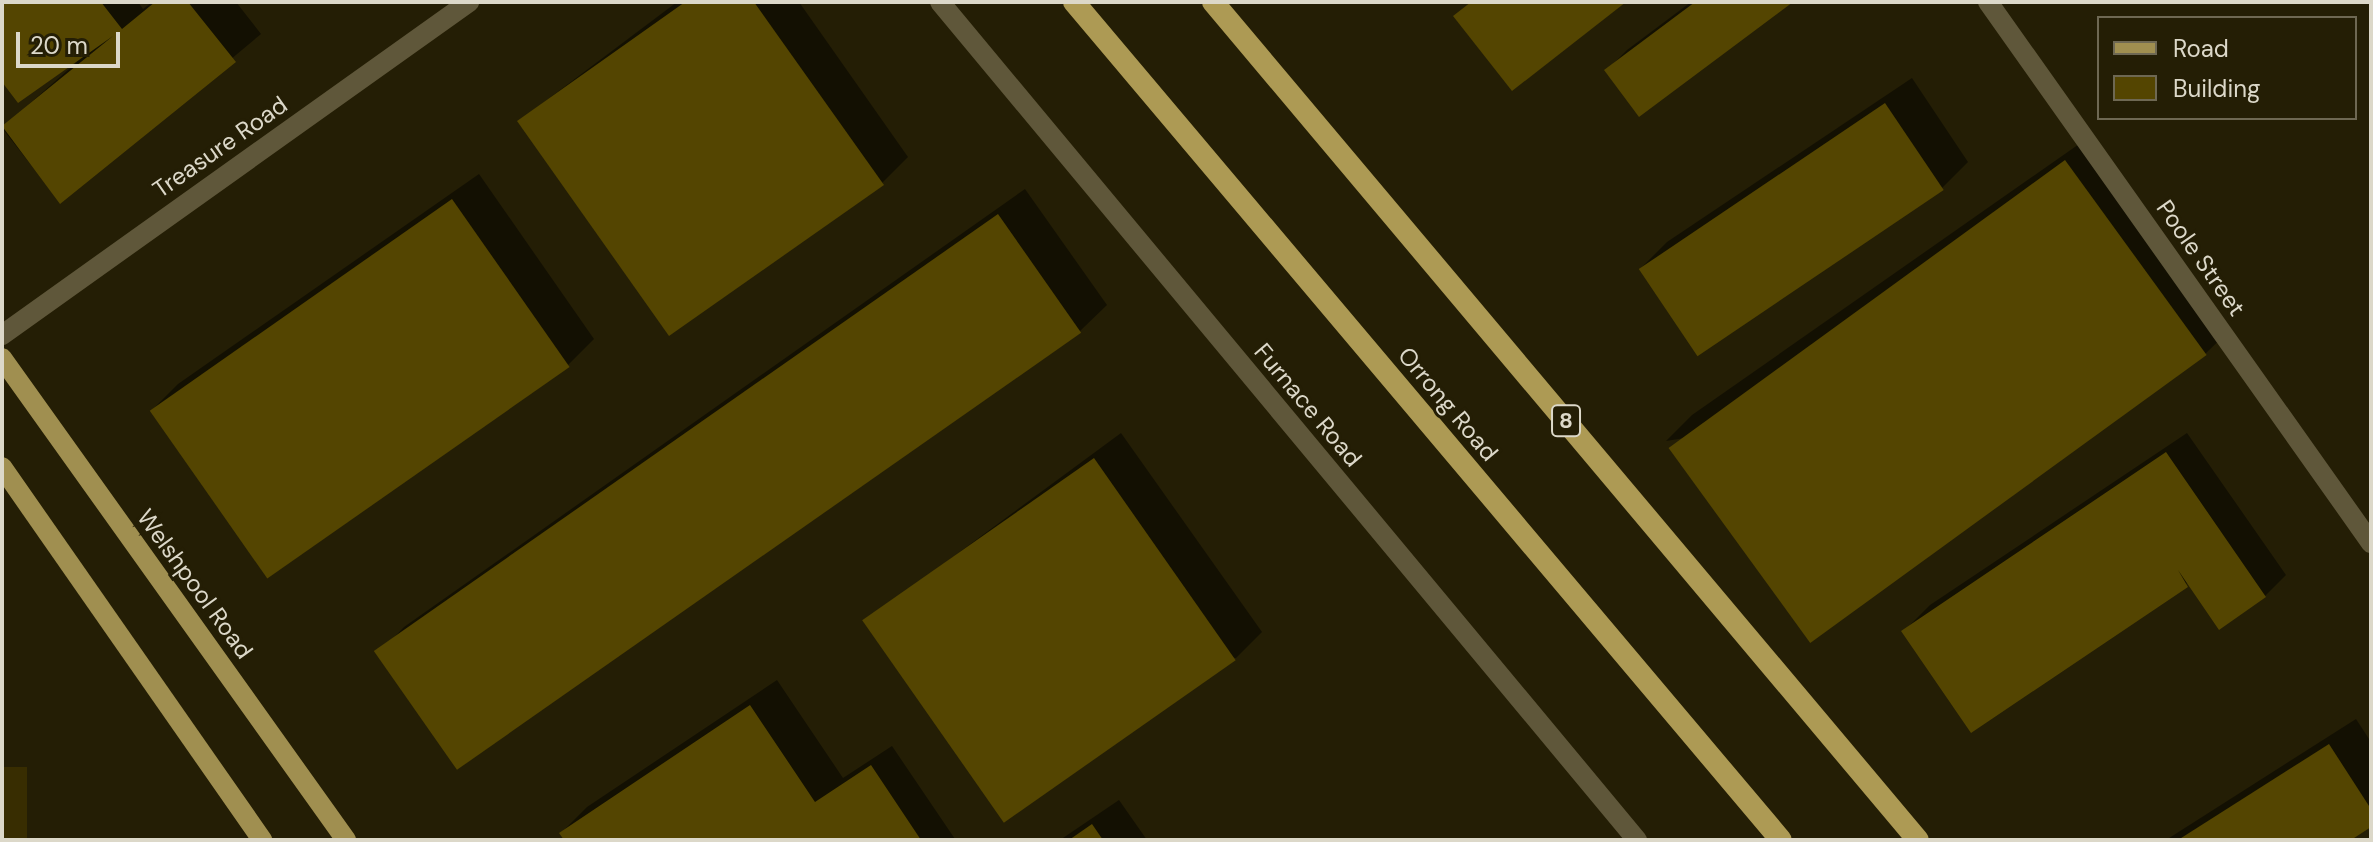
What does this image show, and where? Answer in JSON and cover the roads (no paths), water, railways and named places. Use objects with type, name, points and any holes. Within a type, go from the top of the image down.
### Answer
[{"type":"highway","name":"Orrong Road","points":[[1074,2],[1781,840]]},
{"type":"highway","name":"8","points":[[1213,2],[1918,840]]},
{"type":"main road","name":"Welshpool Road","points":[[2,358],[346,840]]},
{"type":"main road","points":[[2,467],[262,840]]},
{"type":"street","name":"Treasure Road","points":[[2,335],[469,2]]},
{"type":"street","name":"Furnace Road","points":[[940,2],[1637,840]]},
{"type":"street","name":"Poole Street","points":[[1988,2],[2371,543]]}]
